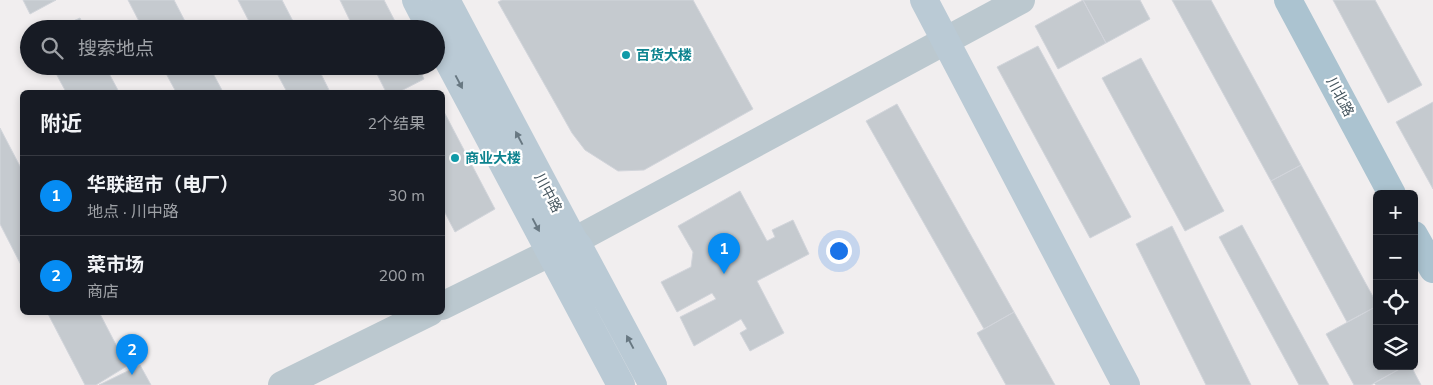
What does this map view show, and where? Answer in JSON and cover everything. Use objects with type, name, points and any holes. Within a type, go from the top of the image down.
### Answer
[{"type":"main road","name":"川北路","points":[[1288,0],[1390,190]]},
{"type":"main road","points":[[1415,235],[1433,269]]},
{"type":"street","points":[[416,0],[426,20]]},
{"type":"street","name":"川中路","points":[[446,0],[562,247],[621,385]]},
{"type":"street","points":[[924,0],[1126,385]]},
{"type":"street","points":[[445,305],[562,247],[1021,0]]},
{"type":"street","name":"川中路","points":[[445,53],[562,247]]},
{"type":"street","name":"川中路","points":[[562,247],[579,247],[652,385]]},
{"type":"street","points":[[282,385],[424,315]]},
{"type":"building","points":[[23,0],[56,0],[30,14]]},
{"type":"building","points":[[128,0],[174,0],[184,20],[138,20]]},
{"type":"building","points":[[238,0],[282,0],[292,20],[248,20]]},
{"type":"building","points":[[340,0],[384,0],[394,20],[350,20]]},
{"type":"building","name":"百货大楼","points":[[502,0],[693,0],[753,109],[644,170],[618,171],[585,150],[572,133],[498,2]]},
{"type":"building","points":[[1083,0],[1106,43],[1058,69],[1035,26]]},
{"type":"building","points":[[1083,0],[1140,0],[1150,19],[1106,43]]},
{"type":"building","points":[[1172,0],[1211,0],[1301,165],[1271,181]]},
{"type":"building","points":[[1333,0],[1375,0],[1422,85],[1388,103]]},
{"type":"building","points":[[1038,46],[1131,217],[1090,238],[997,67]]},
{"type":"building","points":[[1141,58],[1224,211],[1185,231],[1102,78]]},
{"type":"building","points":[[57,75],[110,75],[118,90],[65,90]]},
{"type":"building","points":[[167,75],[214,75],[222,90],[175,90]]},
{"type":"building","points":[[278,75],[322,75],[329,90],[286,90]]},
{"type":"building","points":[[378,75],[422,75],[424,79],[403,90],[385,90]]},
{"type":"building","points":[[1433,102],[1433,189],[1396,122]]},
{"type":"building","points":[[897,104],[1014,312],[984,329],[866,121]]},
{"type":"building","name":"商业大楼","points":[[445,114],[495,209],[455,232],[445,213]]},
{"type":"building","points":[[0,128],[20,166],[20,263],[0,224]]},
{"type":"building","points":[[1301,165],[1373,297],[1373,308],[1347,322],[1271,181]]},
{"type":"building","points":[[740,191],[767,241],[775,237],[772,230],[793,220],[809,254],[757,281],[784,333],[750,351],[740,333],[747,329],[741,319],[694,346],[680,317],[716,299],[712,293],[677,312],[661,282],[691,267],[693,252],[678,226]]},
{"type":"building","points":[[1242,225],[1329,385],[1299,385],[1219,237]]},
{"type":"building","points":[[1172,226],[1251,385],[1206,385],[1136,244]]},
{"type":"building","points":[[1373,308],[1373,370],[1398,370],[1371,385],[1354,385],[1326,334]]},
{"type":"building","points":[[1014,312],[1055,385],[1006,385],[977,333]]},
{"type":"building","points":[[49,315],[101,315],[127,366],[96,385],[85,385]]},
{"type":"building","points":[[140,365],[151,385],[99,385]]},
{"type":"building","points":[[1398,370],[1413,370],[1421,385],[1376,385],[1374,383]]},
{"type":"place","name":"百货大楼","points":[[626,55]]},
{"type":"place","name":"商业大楼","points":[[455,158]]},
{"type":"place","name":"华联超市（电厂）","points":[[724,274]]},
{"type":"place","name":"菜市场","points":[[132,375]]}]
